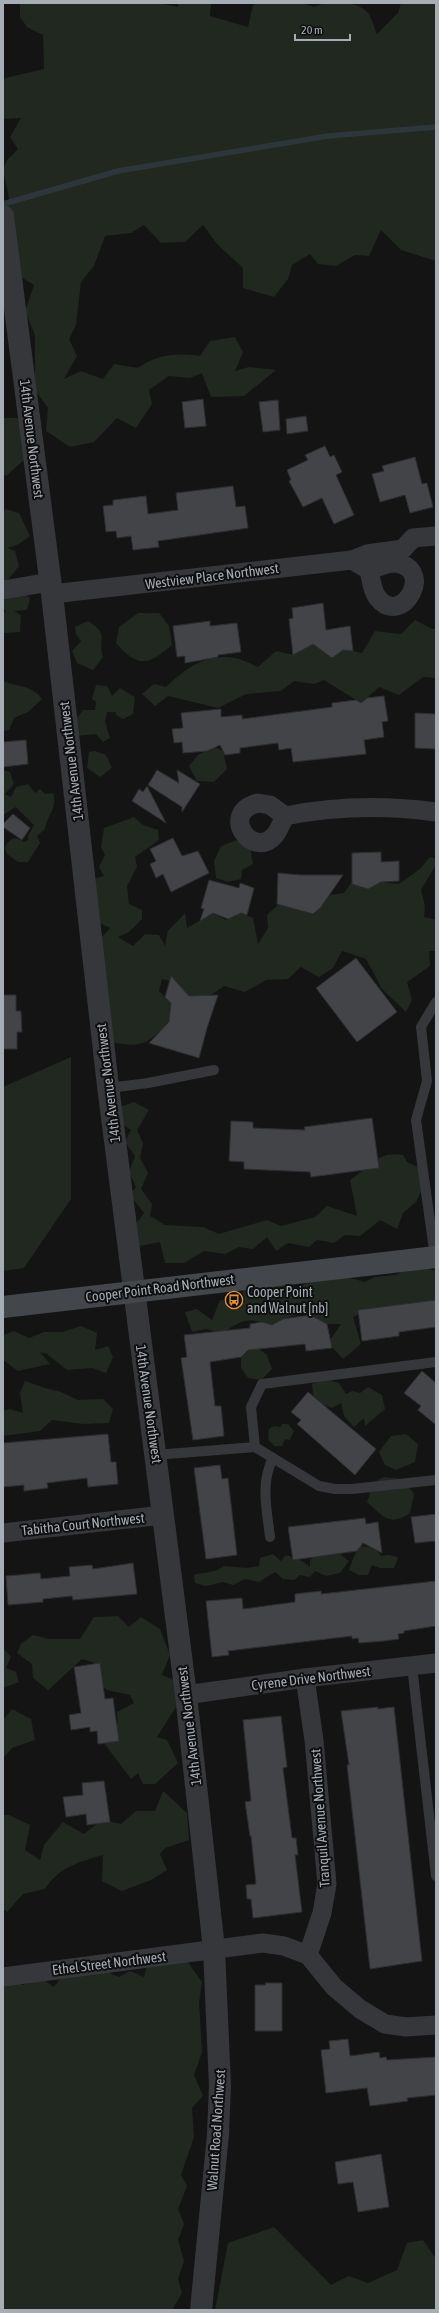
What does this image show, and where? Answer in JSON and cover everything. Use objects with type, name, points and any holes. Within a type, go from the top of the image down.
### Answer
[{"type":"main road","name":"Cooper Point Road Northwest","points":[[3,1307],[436,1257]]},
{"type":"street","name":"14th Avenue Northwest","points":[[3,216],[51,588],[108,1088],[133,1291],[186,1695],[214,1949]]},
{"type":"street","name":"Westview Place Northwest","points":[[3,590],[51,588],[352,560],[366,554],[403,550],[413,538],[436,536]]},
{"type":"street","points":[[352,560],[369,570]]},
{"type":"street","points":[[285,816],[313,810],[350,808],[409,808],[436,812]]},
{"type":"street","name":"Tabitha Court Northwest","points":[[3,1533],[163,1515]]},
{"type":"street","name":"Cyrene Drive Northwest","points":[[186,1695],[305,1678],[436,1663]]},
{"type":"street","name":"Tranquil Avenue Northwest","points":[[305,1678],[314,1740],[327,1884],[322,1913],[308,1955]]},
{"type":"street","name":"Ethel Street Northwest","points":[[3,1977],[263,1943],[284,1946],[308,1955]]},
{"type":"street","name":"Walnut Road Northwest","points":[[201,2310],[218,2134],[220,2086],[214,1949]]},
{"type":"street","points":[[308,1955],[334,1987],[360,2009],[385,2024],[406,2027],[436,2025]]},
{"type":"lane","points":[[436,1002],[421,1027],[427,1081],[420,1101],[416,1120],[436,1257]]},
{"type":"lane","points":[[108,1088],[148,1083],[214,1070]]},
{"type":"lane","points":[[254,1447],[251,1406],[262,1384],[436,1362]]},
{"type":"lane","points":[[155,1455],[254,1447],[319,1486],[335,1489],[436,1480]]},
{"type":"lane","points":[[270,1537],[264,1483],[267,1469],[273,1458]]},
{"type":"lane","points":[[412,1666],[436,1876]]},
{"type":"shaded area","points":[[342,2],[357,6],[368,13],[377,34],[398,13],[401,3],[436,3],[436,261],[401,250],[381,230],[369,256],[355,255],[336,266],[318,264],[310,254],[292,265],[288,279],[274,297],[243,288],[243,268],[217,244],[203,225],[185,242],[161,243],[144,225],[131,233],[105,236],[94,266],[81,282],[76,325],[69,339],[77,356],[64,379],[81,371],[103,379],[114,364],[138,368],[145,363],[160,357],[175,355],[200,356],[210,341],[235,337],[243,352],[235,371],[249,367],[276,370],[244,396],[211,397],[202,373],[190,378],[169,376],[149,390],[152,404],[136,428],[117,418],[94,442],[70,447],[46,431],[48,408],[35,390],[35,335],[25,311],[34,285],[16,274],[3,210],[9,198],[3,170],[7,160],[18,149],[10,137],[21,118],[3,119],[3,81],[5,78],[44,69],[43,35],[27,27],[20,17],[20,3],[158,3],[178,7],[178,3],[211,3],[210,16],[248,27],[253,5],[258,3],[302,3],[314,7],[327,3]]},
{"type":"shaded area","points":[[3,418],[18,418],[26,432],[21,446],[27,451],[25,459],[6,476],[3,474]]},
{"type":"shaded area","points":[[6,509],[19,513],[30,536],[19,544],[8,548],[15,551],[19,566],[7,581],[3,582],[3,512]]},
{"type":"shaded area","points":[[21,592],[30,598],[27,610],[14,611],[21,615],[20,632],[3,633],[3,613],[6,612],[3,608],[3,596]]},
{"type":"shaded area","points":[[138,613],[159,613],[169,626],[172,645],[164,652],[150,660],[137,660],[131,657],[116,643],[119,627]]},
{"type":"shaded area","points":[[415,620],[432,629],[436,629],[436,678],[423,677],[399,695],[379,687],[361,703],[324,680],[314,684],[294,681],[281,691],[246,694],[218,708],[168,696],[155,706],[142,694],[154,684],[166,687],[181,674],[197,664],[205,660],[215,658],[224,657],[244,660],[258,667],[276,651],[294,655],[313,643],[362,653],[375,631],[401,634]]},
{"type":"shaded area","points":[[88,621],[99,630],[102,638],[101,645],[103,657],[93,670],[77,663],[72,651],[81,641],[76,634],[75,627]]},
{"type":"shaded area","points":[[3,681],[34,691],[42,699],[28,712],[14,718],[9,730],[3,731]]},
{"type":"shaded area","points":[[96,685],[107,686],[112,696],[120,688],[135,697],[133,714],[123,719],[116,715],[116,712],[107,712],[105,722],[110,738],[103,742],[96,734],[76,736],[74,722],[83,710],[95,710],[96,702],[92,699]]},
{"type":"shaded area","points":[[215,747],[223,751],[227,769],[214,782],[197,781],[189,766],[198,755]]},
{"type":"shaded area","points":[[95,751],[106,755],[112,768],[100,777],[87,768],[89,752]]},
{"type":"shaded area","points":[[3,770],[10,772],[14,784],[5,794],[11,797],[16,787],[28,784],[35,793],[40,789],[45,794],[53,793],[54,803],[45,829],[37,836],[40,843],[28,862],[18,862],[7,854],[5,848],[10,840],[15,838],[24,842],[28,840],[28,836],[34,825],[16,807],[3,815]]},
{"type":"shaded area","points":[[134,817],[143,825],[158,830],[159,840],[135,857],[137,867],[127,886],[129,904],[142,910],[142,919],[129,932],[118,937],[133,946],[145,934],[159,935],[165,946],[168,931],[185,913],[187,928],[213,913],[226,920],[241,913],[253,918],[258,944],[268,928],[267,915],[279,904],[313,913],[321,907],[330,895],[344,893],[351,883],[368,889],[381,882],[399,884],[420,869],[430,857],[436,859],[436,865],[421,890],[425,906],[424,917],[436,920],[436,951],[429,951],[430,966],[407,982],[412,1000],[406,1012],[382,989],[366,959],[342,951],[333,968],[319,977],[301,967],[288,979],[266,980],[245,992],[224,986],[211,995],[189,996],[177,983],[162,979],[159,991],[171,1003],[169,1022],[156,1035],[144,1042],[130,1045],[112,1042],[101,938],[110,928],[99,923],[90,880],[104,876],[99,867],[105,855],[101,847],[104,828]]},
{"type":"shaded area","points":[[237,840],[250,848],[253,864],[242,870],[241,879],[228,882],[216,878],[214,861],[221,846]]},
{"type":"shaded area","points":[[71,1057],[71,1199],[24,1268],[3,1271],[3,1087]]},
{"type":"shaded area","points":[[134,1102],[149,1110],[137,1130],[143,1143],[140,1158],[148,1173],[141,1189],[152,1204],[150,1216],[165,1225],[203,1227],[219,1234],[267,1220],[281,1226],[315,1217],[327,1206],[357,1216],[350,1180],[374,1161],[387,1155],[403,1155],[407,1162],[420,1168],[423,1187],[416,1202],[403,1213],[397,1229],[380,1220],[360,1236],[345,1235],[334,1243],[317,1240],[309,1247],[288,1243],[276,1251],[267,1237],[253,1249],[239,1247],[225,1254],[204,1251],[184,1263],[165,1263],[160,1242],[140,1246],[129,1233],[144,1213],[130,1195],[136,1187],[129,1172],[135,1156],[125,1142],[131,1130],[120,1123],[120,1107]]},
{"type":"shaded area","points":[[414,1265],[436,1271],[436,1308],[370,1309],[353,1317],[361,1344],[343,1359],[328,1343],[341,1324],[327,1324],[304,1313],[285,1318],[272,1325],[252,1320],[236,1324],[224,1333],[206,1329],[192,1332],[185,1312],[197,1309],[212,1320],[220,1300],[245,1302],[242,1288],[269,1284],[298,1288],[315,1279],[330,1276],[346,1277],[365,1282],[375,1277],[396,1275]]},
{"type":"shaded area","points":[[81,1326],[97,1333],[95,1350],[108,1346],[113,1357],[106,1373],[92,1368],[67,1370],[47,1354],[40,1352],[50,1364],[18,1371],[3,1360],[3,1335],[14,1331],[29,1338],[44,1332],[62,1332]]},
{"type":"shaded area","points":[[259,1349],[267,1355],[272,1369],[261,1380],[248,1378],[241,1368],[241,1357],[248,1350]]},
{"type":"shaded area","points":[[325,1379],[339,1383],[346,1394],[352,1391],[360,1393],[368,1387],[382,1395],[385,1409],[365,1426],[364,1418],[354,1427],[344,1416],[341,1403],[332,1408],[314,1401],[312,1384]]},
{"type":"shaded area","points":[[25,1381],[61,1392],[78,1400],[103,1399],[113,1409],[109,1423],[83,1424],[52,1420],[40,1431],[3,1436],[3,1411],[10,1409],[23,1413],[20,1393]]},
{"type":"shaded area","points":[[282,1424],[288,1424],[294,1431],[290,1440],[285,1439],[282,1446],[274,1446],[268,1439],[269,1429],[274,1426],[280,1427]]},
{"type":"shaded area","points":[[406,1434],[418,1444],[415,1462],[396,1470],[385,1465],[379,1452],[391,1436]]},
{"type":"shaded area","points":[[384,1477],[402,1479],[414,1494],[410,1513],[392,1520],[383,1516],[367,1502],[374,1482]]},
{"type":"shaded area","points":[[361,1546],[373,1548],[381,1556],[388,1555],[398,1557],[394,1568],[380,1568],[372,1565],[368,1575],[359,1575],[349,1570],[354,1556]]},
{"type":"shaded area","points":[[336,1551],[349,1561],[340,1573],[326,1576],[315,1571],[310,1577],[300,1575],[294,1580],[283,1579],[275,1572],[259,1582],[245,1579],[233,1585],[223,1582],[206,1586],[195,1583],[194,1575],[214,1571],[224,1566],[247,1568],[259,1566],[260,1558],[273,1554],[281,1561],[286,1555],[302,1561],[310,1567],[310,1560],[323,1552]]},
{"type":"shaded area","points":[[118,1616],[129,1627],[141,1617],[160,1629],[170,1655],[162,1675],[175,1680],[176,1707],[157,1737],[167,1740],[178,1763],[155,1784],[143,1784],[138,1773],[131,1779],[101,1739],[118,1722],[117,1712],[134,1703],[130,1695],[107,1690],[98,1682],[98,1664],[82,1659],[48,1690],[33,1678],[32,1664],[17,1653],[21,1644],[33,1635],[49,1639],[80,1639],[94,1617]]},
{"type":"shaded area","points":[[3,1648],[11,1657],[6,1668],[16,1672],[19,1682],[3,1688]]},
{"type":"shaded area","points":[[12,1709],[31,1719],[35,1740],[12,1748],[3,1758],[3,1720]]},
{"type":"shaded area","points":[[163,1791],[187,1813],[189,1840],[165,1848],[160,1854],[167,1870],[151,1880],[122,1891],[102,1881],[103,1855],[70,1866],[57,1875],[45,1889],[23,1894],[7,1912],[3,1909],[3,1815],[9,1815],[30,1825],[25,1850],[40,1860],[44,1845],[63,1822],[84,1834],[97,1824],[109,1822],[121,1824],[136,1811],[155,1811]]},
{"type":"shaded area","points":[[157,1953],[185,1958],[202,1982],[199,2003],[202,2052],[194,2075],[203,2096],[192,2108],[194,2137],[181,2175],[187,2186],[178,2209],[184,2224],[178,2240],[184,2261],[178,2279],[182,2293],[172,2310],[3,2310],[3,1984],[8,1980],[23,1985],[41,1978],[54,1987],[63,1975],[103,1970],[119,1977],[130,1971],[144,1977],[146,1969]]},
{"type":"shaded area","points":[[274,2227],[331,2285],[349,2276],[368,2283],[397,2270],[407,2243],[423,2240],[436,2259],[436,2310],[215,2310],[228,2243]]},
{"type":"building","points":[[203,399],[206,426],[185,428],[182,402]]},
{"type":"building","points":[[278,400],[280,430],[263,432],[259,402]]},
{"type":"building","points":[[306,416],[308,431],[287,434],[286,419]]},
{"type":"building","points":[[325,446],[330,457],[334,455],[342,472],[336,475],[354,515],[334,524],[322,498],[303,507],[289,481],[291,480],[287,470],[308,460],[305,455]]},
{"type":"building","points":[[415,457],[422,484],[427,483],[433,507],[410,513],[405,495],[380,502],[372,474],[384,471],[382,466]]},
{"type":"building","points":[[233,486],[236,507],[245,506],[248,528],[158,541],[159,547],[133,550],[131,536],[117,538],[116,531],[106,532],[103,506],[113,505],[113,500],[146,496],[148,514],[178,510],[176,493]]},
{"type":"building","points":[[323,603],[326,630],[350,626],[353,651],[343,650],[332,658],[313,644],[293,655],[289,619],[293,618],[292,608]]},
{"type":"building","points":[[210,621],[210,626],[237,623],[241,652],[218,655],[218,657],[185,663],[185,656],[177,657],[173,626]]},
{"type":"building","points":[[384,696],[388,721],[382,722],[384,737],[364,740],[366,754],[293,762],[291,748],[279,750],[278,743],[240,748],[240,753],[225,755],[220,745],[207,751],[183,753],[182,742],[174,743],[172,729],[183,728],[181,713],[221,709],[221,717],[242,715],[242,719],[332,707],[332,703],[356,700],[361,703],[367,698]]},
{"type":"building","points":[[415,713],[436,714],[436,749],[415,748]]},
{"type":"building","points":[[26,740],[28,764],[3,767],[3,742]]},
{"type":"building","points":[[157,770],[179,783],[177,770],[200,784],[182,812],[182,807],[148,785]]},
{"type":"building","points":[[147,786],[166,823],[132,801],[139,789],[143,792]]},
{"type":"building","points":[[13,814],[30,828],[22,840],[3,827],[3,824]]},
{"type":"building","points":[[173,838],[182,856],[198,851],[209,873],[171,892],[163,874],[156,878],[150,864],[156,861],[150,849]]},
{"type":"building","points":[[381,852],[381,862],[399,861],[399,881],[381,882],[368,889],[352,884],[352,853]]},
{"type":"building","points":[[278,873],[301,875],[343,875],[321,907],[313,914],[277,904]]},
{"type":"building","points":[[209,880],[239,888],[240,883],[254,888],[247,915],[241,913],[228,919],[213,913],[200,921],[204,909],[201,908]]},
{"type":"building","points":[[356,958],[397,1012],[357,1042],[316,988]]},
{"type":"building","points":[[171,976],[189,996],[218,995],[199,1058],[149,1043],[169,1022],[171,1003],[165,997]]},
{"type":"building","points":[[3,995],[16,995],[16,1011],[21,1011],[22,1032],[17,1032],[17,1049],[3,1049]]},
{"type":"building","points":[[372,1118],[379,1168],[311,1177],[310,1172],[244,1169],[244,1162],[229,1161],[231,1121],[253,1122],[253,1128],[305,1130],[304,1127]]},
{"type":"building","points":[[436,1300],[436,1327],[399,1332],[399,1336],[362,1341],[358,1310]]},
{"type":"building","points":[[310,1315],[327,1324],[332,1348],[306,1351],[305,1344],[248,1350],[241,1357],[210,1362],[215,1406],[221,1406],[224,1436],[193,1440],[181,1358],[187,1357],[184,1335],[250,1328],[250,1324],[262,1322],[272,1325],[283,1319]]},
{"type":"building","points":[[422,1371],[436,1383],[436,1425],[418,1410],[421,1406],[404,1393]]},
{"type":"building","points":[[308,1392],[376,1449],[355,1475],[297,1424],[301,1420],[291,1412]]},
{"type":"building","points":[[108,1434],[111,1462],[116,1462],[118,1484],[88,1487],[87,1478],[47,1483],[48,1488],[24,1491],[24,1485],[3,1487],[3,1443]]},
{"type":"building","points":[[220,1465],[222,1479],[228,1478],[237,1555],[206,1559],[194,1468]]},
{"type":"building","points":[[436,1514],[436,1541],[415,1543],[411,1517]]},
{"type":"building","points":[[365,1518],[366,1524],[378,1522],[382,1553],[363,1543],[357,1551],[293,1560],[288,1527]]},
{"type":"building","points":[[133,1563],[137,1594],[73,1600],[72,1596],[43,1599],[43,1602],[8,1605],[6,1576],[40,1573],[41,1579],[70,1576],[69,1567],[92,1565],[93,1569]]},
{"type":"building","points":[[436,1581],[436,1626],[404,1631],[404,1633],[398,1634],[399,1639],[359,1643],[358,1638],[352,1639],[352,1636],[228,1651],[229,1655],[212,1657],[206,1601],[242,1598],[243,1609],[295,1602],[295,1594],[321,1591],[321,1594]]},
{"type":"building","points":[[100,1663],[105,1699],[113,1698],[119,1741],[98,1744],[97,1731],[90,1732],[90,1727],[71,1730],[69,1715],[81,1713],[74,1667]]},
{"type":"building","points":[[378,1707],[378,1709],[394,1707],[422,1961],[370,1969],[347,1765],[349,1765],[341,1711]]},
{"type":"building","points":[[281,1716],[287,1767],[283,1768],[292,1838],[296,1838],[298,1855],[295,1855],[302,1912],[253,1918],[251,1899],[247,1899],[246,1885],[256,1884],[251,1836],[245,1802],[251,1801],[243,1720]]},
{"type":"building","points":[[104,1781],[110,1822],[87,1825],[86,1814],[66,1817],[63,1797],[83,1795],[82,1783]]},
{"type":"building","points":[[265,1983],[282,1983],[282,2031],[255,2031],[255,1985],[266,1985]]},
{"type":"building","points":[[348,2039],[350,2056],[379,2052],[380,2058],[386,2057],[387,2060],[436,2057],[436,2095],[407,2098],[408,2101],[370,2106],[367,2088],[326,2093],[321,2050],[330,2049],[329,2041]]},
{"type":"building","points":[[381,2154],[389,2207],[358,2212],[353,2182],[338,2184],[335,2162]]},
{"type":"waterway","points":[[3,204],[118,171],[328,136],[436,127]]},
{"type":"place","name":"Cooper Point and Walnut [nb]","points":[[234,1300]]}]
